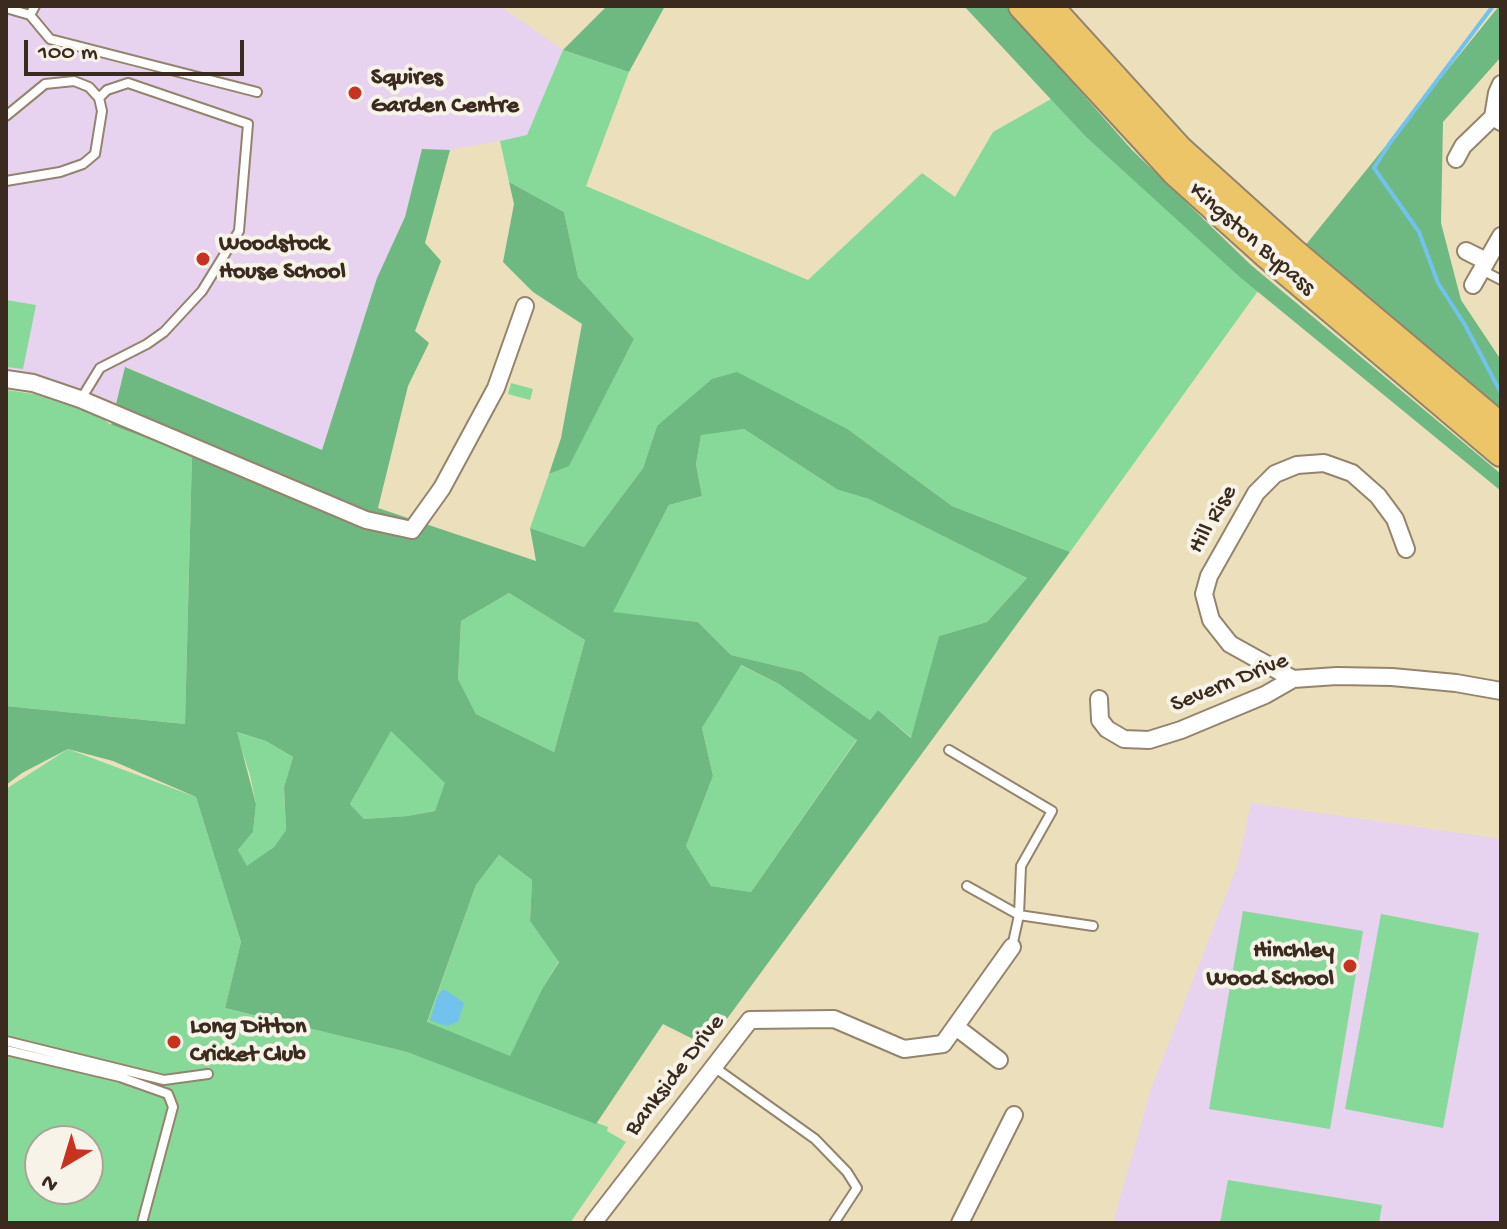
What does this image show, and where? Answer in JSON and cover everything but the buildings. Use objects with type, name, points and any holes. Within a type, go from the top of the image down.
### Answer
[{"type":"highway","name":"Kingston Bypass","points":[[1022,6],[1175,172],[1267,255],[1501,453]]},
{"type":"highway","name":"Kingston Bypass","points":[[1049,6],[1180,150],[1303,261],[1501,427]]},
{"type":"street","points":[[1456,159],[1463,146],[1497,119],[1497,93],[1501,84]]},
{"type":"street","points":[[1466,251],[1480,272],[1501,236]]},
{"type":"street","points":[[6,379],[33,383],[80,399],[366,520],[412,530],[442,488],[496,388],[525,306]]},
{"type":"street","name":"Hill Rise","points":[[1293,679],[1230,644],[1211,620],[1204,594],[1209,576],[1256,493],[1275,474],[1297,465],[1324,463],[1352,473],[1378,496],[1395,519],[1406,549]]},
{"type":"street","name":"Severn Drive","points":[[1099,699],[1100,720],[1107,729],[1124,739],[1149,740],[1209,719],[1265,695],[1293,679],[1392,677],[1501,691]]},
{"type":"street","name":"Bankside Drive","points":[[593,1223],[750,1020],[834,1019],[904,1049],[943,1044],[1012,947]]},
{"type":"street","points":[[956,1027],[999,1060]]},
{"type":"street","points":[[960,1223],[1014,1115]]},
{"type":"lane","points":[[30,15],[35,6]]},
{"type":"lane","points":[[6,8],[30,15],[50,39],[257,92]]},
{"type":"lane","points":[[6,116],[45,84],[74,81],[89,87],[99,98],[102,111],[95,154],[83,164],[60,172],[6,181]]},
{"type":"lane","points":[[80,399],[100,368],[164,332],[210,279],[239,231],[248,124],[128,83],[107,90],[99,98]]},
{"type":"lane","points":[[1480,272],[1501,280]]},
{"type":"lane","points":[[949,750],[1052,811],[1021,866],[1019,915],[1012,947]]},
{"type":"lane","points":[[967,886],[1019,915],[1093,926]]},
{"type":"lane","points":[[6,1041],[164,1080],[208,1074]]},
{"type":"lane","points":[[6,1050],[120,1077],[168,1094],[173,1107],[142,1223]]},
{"type":"lane","points":[[714,1066],[815,1139],[847,1172],[857,1188],[834,1223]]},
{"type":"shaded area","name":"Woodstock House School","points":[[7,6],[500,6],[563,50],[527,136],[444,151],[322,451],[126,367],[115,406],[6,373]]},
{"type":"shaded area","name":"Hinchley Wood School","points":[[1251,803],[1501,839],[1501,1223],[1113,1223],[1151,1089],[1238,864]]},
{"type":"green space","points":[[607,6],[665,6],[629,72],[563,50]]},
{"type":"green space","points":[[964,6],[1005,6],[1132,150],[1251,265],[1501,474],[1501,491],[1241,278],[1085,136]]},
{"type":"green space","points":[[1499,6],[1501,57],[1443,122],[1441,223],[1461,300],[1501,360],[1501,415],[1304,247]]},
{"type":"green space","points":[[563,50],[629,72],[586,186],[808,280],[922,173],[955,197],[993,132],[1051,99],[1085,136],[1258,291],[1070,552],[952,506],[849,430],[657,426],[643,468],[584,547],[530,528],[549,474],[569,465],[634,339],[578,277],[564,212],[509,182],[500,141],[527,135]]},
{"type":"green space","points":[[422,149],[450,150],[425,243],[441,261],[415,331],[429,343],[408,386],[378,508],[536,561],[530,528],[584,547],[643,468],[657,426],[712,379],[737,372],[849,430],[952,506],[1070,552],[707,1046],[663,1024],[596,1124],[407,1052],[225,1008],[241,942],[196,797],[113,761],[68,749],[6,785],[6,706],[185,724],[192,455],[111,425],[125,367],[322,450],[377,278],[405,217]],"holes":[[[744,429],[838,490],[869,499],[1027,578],[987,622],[939,636],[911,738],[878,710],[870,720],[802,672],[731,655],[698,622],[613,612],[669,505],[702,496],[696,464],[701,435]],[[509,593],[585,640],[554,752],[476,714],[458,679],[461,621]],[[741,665],[779,684],[857,740],[751,892],[711,886],[686,846],[713,776],[702,728]],[[391,731],[445,783],[435,811],[364,819],[350,804]],[[237,732],[266,741],[293,757],[284,787],[286,830],[274,847],[247,866],[238,850],[253,832],[256,804]],[[499,855],[532,880],[530,921],[559,962],[542,989],[510,1056],[427,1022],[476,885]]]},
{"type":"green space","points":[[509,182],[564,212],[578,277],[634,339],[569,466],[549,474],[561,438],[582,324],[533,292],[503,262],[514,204]]},
{"type":"green space","points":[[6,300],[36,305],[23,369],[6,367]]},
{"type":"green space","points":[[511,383],[533,389],[530,400],[508,394]]},
{"type":"green space","points":[[6,390],[34,394],[98,415],[111,425],[192,455],[185,724],[6,706]]},
{"type":"green space","points":[[744,429],[838,490],[869,499],[1027,578],[987,622],[939,636],[912,738],[878,710],[870,720],[802,672],[731,655],[698,622],[612,613],[669,505],[702,496],[696,464],[701,434]]},
{"type":"green space","points":[[509,593],[585,640],[554,752],[476,714],[458,679],[461,621]]},
{"type":"green space","points":[[740,665],[779,684],[857,739],[751,892],[711,886],[686,846],[713,776],[702,728]]},
{"type":"green space","points":[[391,730],[446,783],[435,811],[364,819],[350,804]]},
{"type":"green space","points":[[236,732],[266,741],[293,757],[284,787],[286,830],[274,847],[247,867],[238,850],[253,832],[256,804]]},
{"type":"green space","points":[[68,749],[196,797],[241,942],[225,1008],[407,1052],[608,1127],[607,1131],[626,1142],[570,1223],[6,1223],[6,789]]},
{"type":"green space","points":[[499,855],[532,880],[530,921],[559,961],[542,989],[510,1057],[427,1023],[476,885]]},
{"type":"green space","points":[[1243,911],[1363,931],[1330,1129],[1209,1109]]},
{"type":"green space","points":[[1381,914],[1479,933],[1443,1128],[1345,1109]]},
{"type":"green space","points":[[1228,1180],[1382,1205],[1379,1223],[1220,1223]]},
{"type":"water","points":[[444,989],[464,1003],[458,1022],[446,1026],[430,1020],[438,995]]},
{"type":"waterway","points":[[1493,6],[1374,168],[1419,232],[1438,283],[1465,325],[1501,393]]},
{"type":"place","name":"Squires Garden Centre","points":[[355,93]]},
{"type":"place","name":"Woodstock House School","points":[[203,259]]},
{"type":"place","name":"Hinchley Wood School","points":[[1350,966]]},
{"type":"place","name":"Long Ditton Cricket Club","points":[[174,1042]]}]
